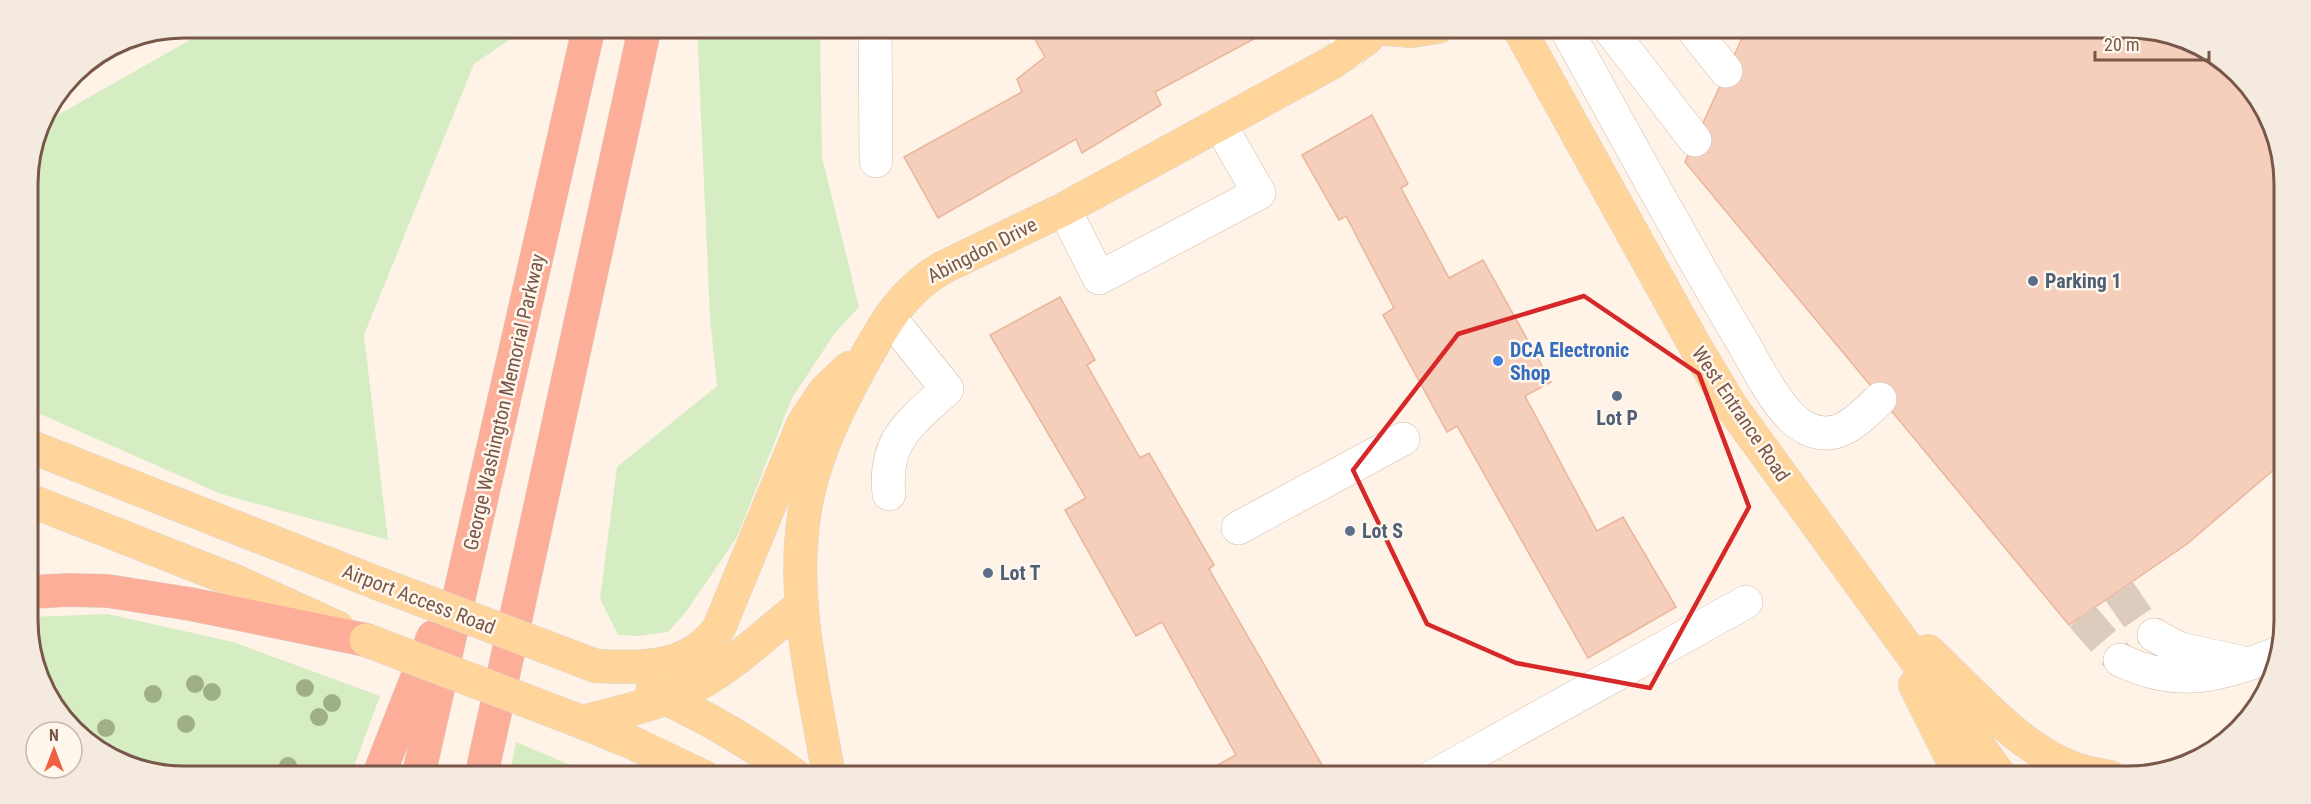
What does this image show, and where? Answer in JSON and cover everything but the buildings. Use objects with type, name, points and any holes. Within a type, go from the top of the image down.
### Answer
[{"type":"highway","name":"George Washington Memorial Parkway","points":[[420,766],[586,38]]},
{"type":"highway","points":[[483,766],[643,38]]},
{"type":"highway","points":[[383,766],[477,517]]},
{"type":"highway","points":[[38,592],[108,591],[190,604],[366,640]]},
{"type":"main road","name":"West Entrance Road","points":[[1524,38],[1689,337],[1731,406],[1993,766]]},
{"type":"main road","name":"Abingdon Drive","points":[[827,766],[802,605],[801,540],[810,488],[826,439],[872,346],[900,300],[924,279],[959,259],[1064,209],[1220,125],[1346,39]]},
{"type":"main road","points":[[596,666],[632,667],[662,663],[688,656],[710,641],[719,628],[803,424],[825,391],[872,346]]},
{"type":"main road","name":"Airport Access Road","points":[[38,450],[377,583],[596,666],[667,698],[755,747],[782,766]]},
{"type":"main road","points":[[38,504],[236,581],[366,640],[582,722],[681,766]]},
{"type":"main road","points":[[1872,598],[1957,766]]},
{"type":"main road","points":[[1872,598],[2014,732],[2068,766]]},
{"type":"main road","points":[[582,722],[667,698],[690,689],[802,605]]},
{"type":"main road","points":[[819,715],[847,766]]},
{"type":"lane","points":[[875,38],[876,161]]},
{"type":"lane","points":[[1571,38],[1722,308],[1764,378],[1794,420],[1807,429],[1824,434],[1839,432],[1850,427],[1880,399]]},
{"type":"lane","points":[[1616,38],[1695,140]]},
{"type":"lane","points":[[1700,38],[1726,71]]},
{"type":"lane","points":[[1064,209],[1099,278],[1259,194],[1220,125]]},
{"type":"lane","points":[[889,494],[887,476],[889,460],[896,442],[903,430],[947,389],[890,318]]},
{"type":"lane","points":[[1238,528],[1403,439]]},
{"type":"lane","points":[[1452,766],[1746,602]]},
{"type":"lane","points":[[2154,635],[2180,649],[2265,658]]},
{"type":"lane","points":[[2120,660],[2151,673],[2184,677],[2226,671],[2265,658]]},
{"type":"highlighted area","points":[[1584,296],[1699,374],[1749,507],[1650,688],[1516,663],[1427,624],[1353,470],[1458,334]]},
{"type":"green space","points":[[194,38],[512,38],[474,64],[364,335],[388,540],[221,494],[38,413],[38,174],[42,146],[54,117]]},
{"type":"green space","points":[[697,38],[820,38],[822,157],[859,307],[835,333],[792,398],[737,537],[686,612],[668,632],[637,636],[618,635],[600,599],[617,467],[717,386],[710,318]]},
{"type":"green space","points":[[108,614],[233,642],[380,696],[354,766],[183,766],[146,762],[110,747],[84,727],[84,720],[77,720],[62,702],[45,668],[40,649],[38,617]]},
{"type":"green space","points":[[516,742],[573,766],[511,766]]},
{"type":"tunnel","points":[[2119,591],[2142,624],[2154,635]]},
{"type":"tunnel","points":[[2082,616],[2120,660]]},
{"type":"place","name":"Parking 1","points":[[2033,281]]},
{"type":"place","name":"DCA Electronic Shop","points":[[1498,361]]},
{"type":"place","name":"Lot P","points":[[1617,396]]},
{"type":"place","name":"Lot S","points":[[1350,531]]},
{"type":"place","name":"Lot T","points":[[988,573]]}]
